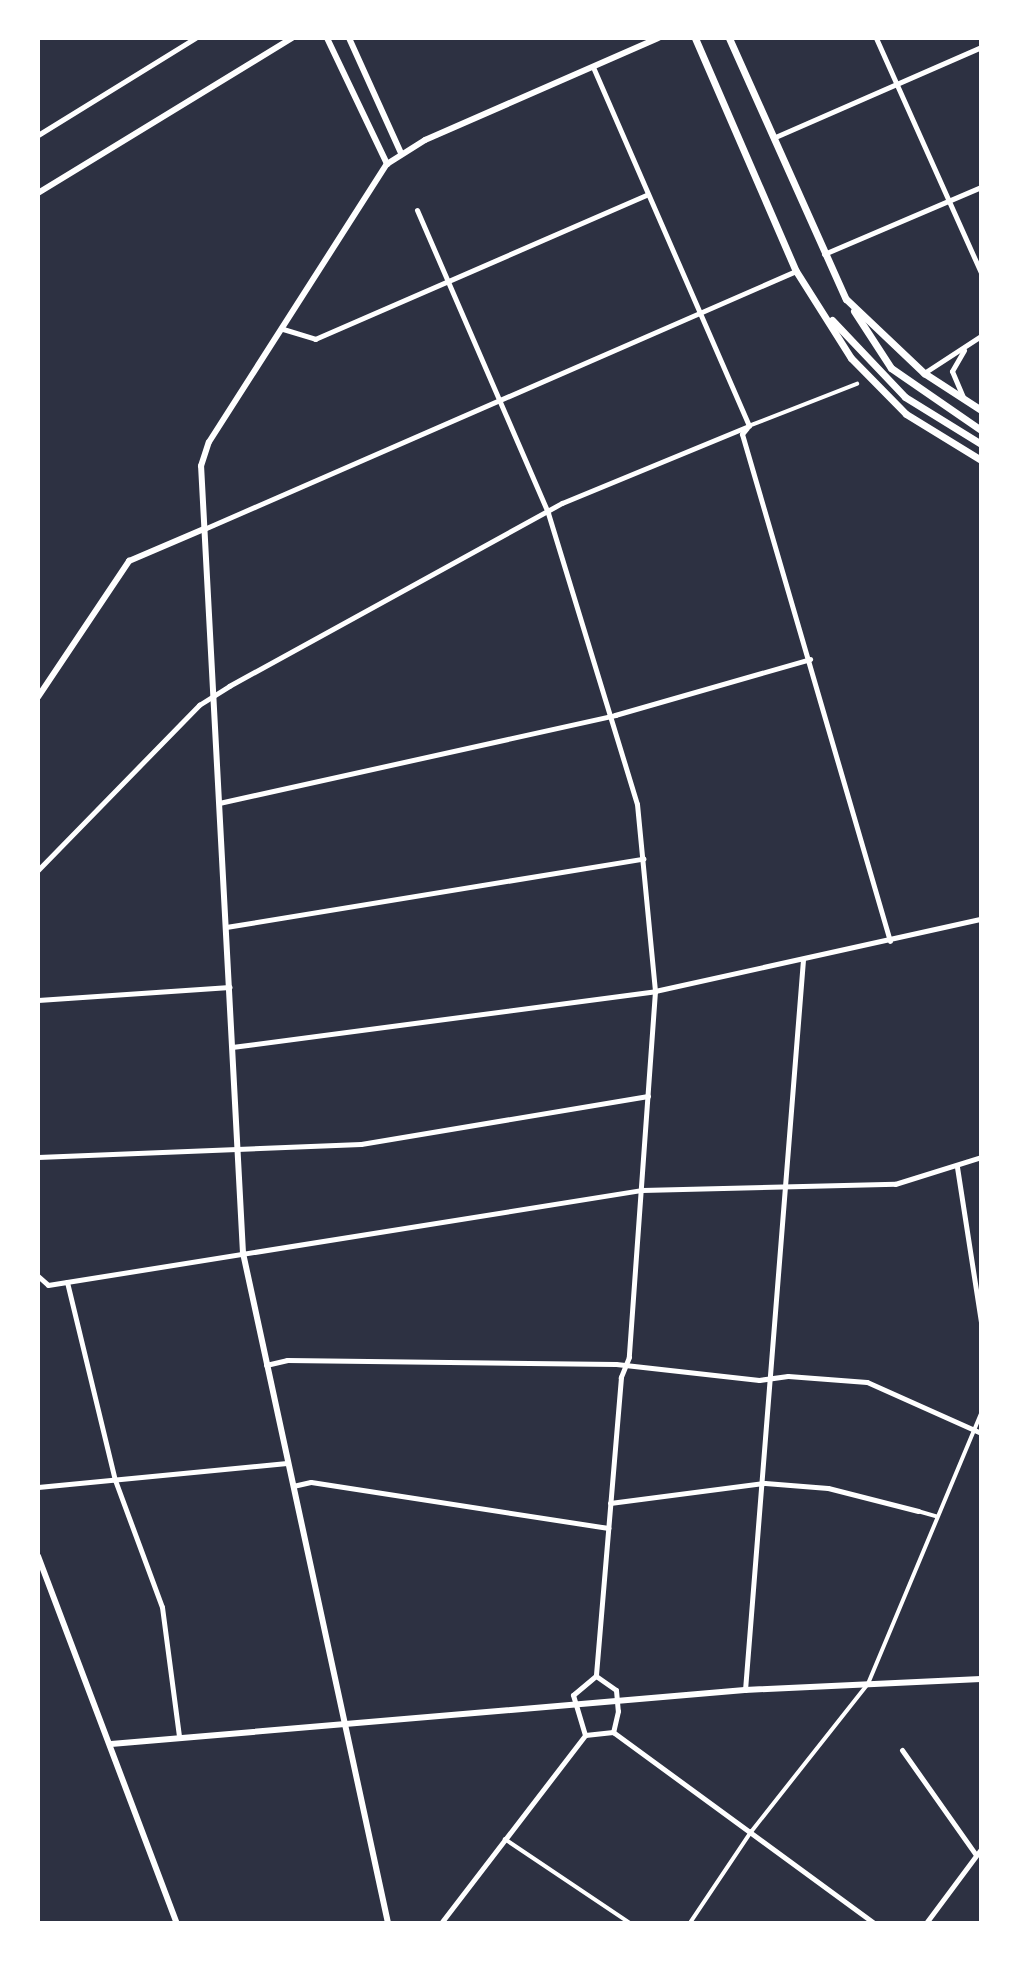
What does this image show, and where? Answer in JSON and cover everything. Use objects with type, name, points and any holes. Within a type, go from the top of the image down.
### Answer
[{"type":"main road","points":[[695,38],[796,271],[851,358],[906,414],[981,460]]},
{"type":"main road","points":[[729,38],[846,299],[891,368],[981,430]]},
{"type":"main road","points":[[846,299],[924,373],[981,410]]},
{"type":"main road","points":[[820,306],[883,378],[981,444]]},
{"type":"street","points":[[38,135],[195,38]]},
{"type":"street","points":[[38,193],[292,38]]},
{"type":"street","points":[[327,38],[387,164]]},
{"type":"street","points":[[349,38],[401,153]]},
{"type":"street","points":[[388,1923],[243,1253],[204,529],[204,451],[387,164],[401,153],[658,38]]},
{"type":"street","points":[[876,38],[981,273]]},
{"type":"street","points":[[773,138],[981,47]]},
{"type":"street","points":[[593,67],[749,426]]},
{"type":"street","points":[[824,254],[981,187]]},
{"type":"street","points":[[283,329],[316,338],[648,194]]},
{"type":"street","points":[[418,210],[548,513],[631,768],[643,859],[655,991],[642,1190],[610,1503],[596,1676],[573,1695],[573,1705],[585,1735]]},
{"type":"street","points":[[38,698],[129,561],[796,271]]},
{"type":"street","points":[[924,373],[981,336]]},
{"type":"street","points":[[967,402],[952,371],[968,344]]},
{"type":"street","points":[[38,870],[214,696],[562,503],[857,384]]},
{"type":"street","points":[[749,426],[742,434],[810,659],[890,941]]},
{"type":"street","points":[[219,803],[615,715],[810,659]]},
{"type":"street","points":[[981,663],[981,703]]},
{"type":"street","points":[[226,927],[643,859]]},
{"type":"street","points":[[232,1047],[655,991],[981,919]]},
{"type":"street","points":[[745,1690],[765,1483],[803,959]]},
{"type":"street","points":[[38,1000],[230,987]]},
{"type":"street","points":[[38,1157],[238,1146],[361,1143],[648,1096]]},
{"type":"street","points":[[38,1276],[48,1284],[67,1282],[642,1190],[895,1184],[957,1167],[981,1157]]},
{"type":"street","points":[[957,1167],[981,1322]]},
{"type":"street","points":[[67,1282],[115,1480],[162,1607],[179,1737]]},
{"type":"street","points":[[266,1365],[288,1360],[625,1367],[867,1382],[981,1433]]},
{"type":"street","points":[[690,1923],[751,1832],[868,1684],[971,1429],[981,1413]]},
{"type":"street","points":[[38,1487],[288,1463]]},
{"type":"street","points":[[293,1486],[311,1482],[608,1528]]},
{"type":"street","points":[[610,1503],[765,1483],[828,1488],[936,1516]]},
{"type":"street","points":[[38,1556],[177,1923]]},
{"type":"street","points":[[596,1676],[616,1690],[613,1732]]},
{"type":"street","points":[[111,1744],[745,1690],[981,1679]]},
{"type":"street","points":[[441,1923],[585,1735],[613,1732],[874,1923]]},
{"type":"street","points":[[902,1750],[976,1855]]},
{"type":"street","points":[[505,1839],[630,1923]]},
{"type":"street","points":[[926,1923],[981,1849]]}]
